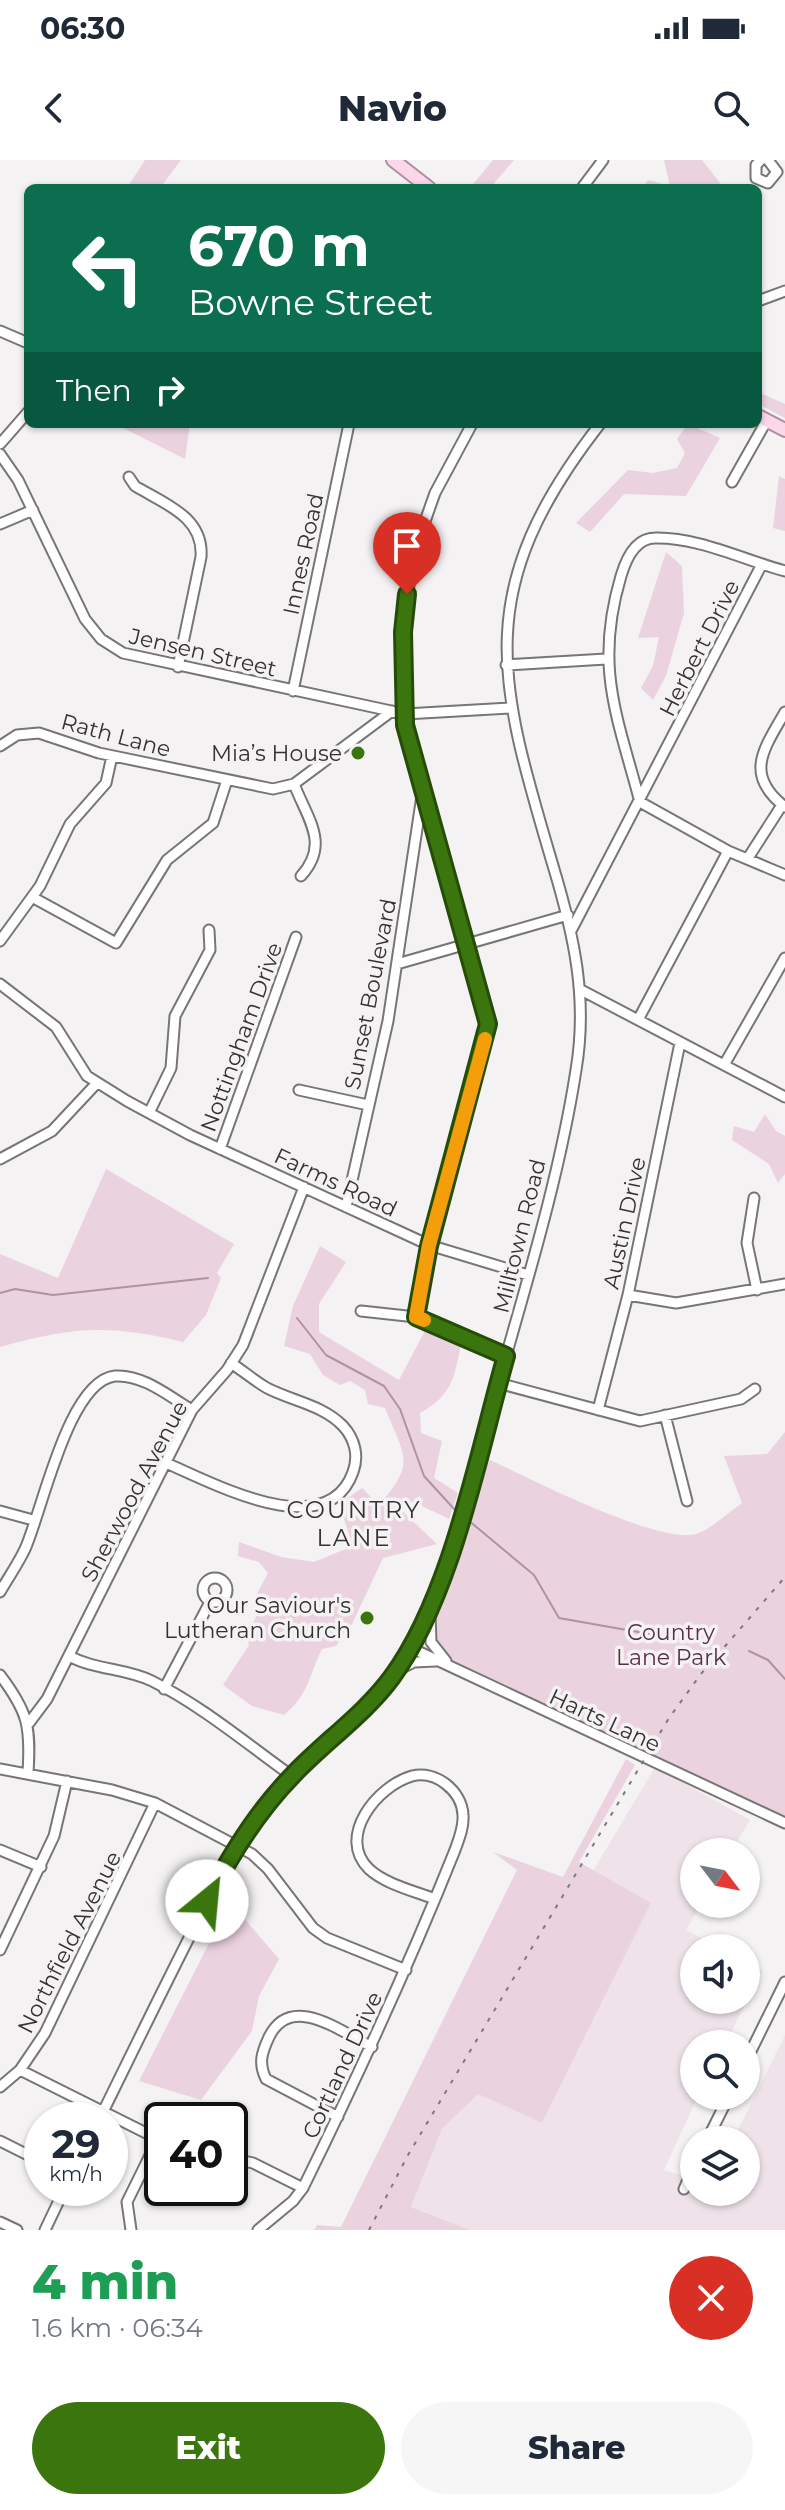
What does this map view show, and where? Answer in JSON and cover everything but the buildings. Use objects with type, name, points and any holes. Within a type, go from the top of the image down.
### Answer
[{"type":"main road","points":[[393,160],[424,184]]},
{"type":"main road","points":[[763,418],[785,430]]},
{"type":"street","points":[[585,184],[603,160]]},
{"type":"street","points":[[761,160],[756,165],[756,178],[768,183],[777,172],[768,160]]},
{"type":"street","points":[[762,300],[785,291]]},
{"type":"street","points":[[0,331],[24,341]]},
{"type":"street","points":[[0,444],[24,417]]},
{"type":"street","name":"Innes Road","points":[[293,691],[348,428]]},
{"type":"street","points":[[416,1317],[429,1245],[488,1024],[405,714],[403,632],[413,564],[435,493],[470,428]]},
{"type":"street","name":"Milltown Road","points":[[108,2102],[237,1845],[292,1776],[391,1678],[411,1648],[432,1604],[506,1356],[572,1095],[581,1033],[581,990],[572,929],[522,762],[510,708],[506,665],[510,606],[525,544],[555,483],[597,428]]},
{"type":"street","points":[[732,482],[758,428]]},
{"type":"street","name":"Jensen Street","points":[[0,454],[18,480],[95,632],[123,653],[405,714],[510,708]]},
{"type":"street","points":[[129,477],[135,486],[190,520],[200,540],[201,557],[178,667]]},
{"type":"street","points":[[0,524],[33,510]]},
{"type":"street","name":"Herbert Drive","points":[[572,929],[640,802],[762,564],[680,541],[653,538],[641,542],[623,567],[615,597],[606,659],[612,704],[640,802]]},
{"type":"street","points":[[762,564],[785,571]]},
{"type":"street","points":[[506,665],[606,659]]},
{"type":"street","points":[[301,876],[315,860],[316,840],[294,784],[392,711]]},
{"type":"street","points":[[748,858],[783,806],[762,784],[760,768],[766,745],[785,712]]},
{"type":"street","name":"Rath Lane","points":[[0,746],[17,735],[39,733],[112,756],[227,780],[273,789],[294,784]]},
{"type":"street","points":[[0,941],[32,897],[70,824],[106,783],[112,756]]},
{"type":"street","points":[[32,897],[116,943],[167,860],[213,823],[227,780]]},
{"type":"street","name":"Sunset Boulevard","points":[[346,1207],[397,964],[423,787]]},
{"type":"street","points":[[640,802],[728,851],[785,875]]},
{"type":"street","points":[[416,832],[436,831]]},
{"type":"street","points":[[639,1018],[728,851]]},
{"type":"street","points":[[397,964],[568,915]]},
{"type":"street","points":[[149,1113],[171,1068],[175,1016],[210,950],[209,930]]},
{"type":"street","name":"Nottingham Drive","points":[[220,1149],[296,937]]},
{"type":"street","points":[[724,1065],[785,958]]},
{"type":"street","points":[[0,984],[56,1027],[80,1067],[96,1084],[52,1131],[0,1159]]},
{"type":"street","points":[[581,990],[785,1097]]},
{"type":"street","name":"Austin Drive","points":[[598,1410],[628,1295],[680,1043]]},
{"type":"street","name":"Farms Road","points":[[96,1084],[220,1149],[429,1245],[528,1275]]},
{"type":"street","points":[[299,1090],[368,1105]]},
{"type":"street","name":"Sherwood Avenue","points":[[29,1723],[47,1699],[192,1410],[243,1345],[304,1187]]},
{"type":"street","points":[[754,1198],[747,1243],[757,1290]]},
{"type":"street","points":[[628,1295],[676,1303],[785,1284]]},
{"type":"street","points":[[361,1311],[416,1317],[506,1356]]},
{"type":"street","points":[[166,1463],[236,1492],[297,1508],[313,1508],[330,1498],[352,1475],[355,1444],[343,1426],[328,1413],[266,1387],[231,1363]]},
{"type":"street","points":[[0,1592],[25,1549],[33,1520],[84,1397],[98,1382],[114,1376],[138,1378],[192,1410]]},
{"type":"street","points":[[498,1383],[640,1421],[741,1399],[755,1389]]},
{"type":"street","points":[[665,1415],[687,1501]]},
{"type":"street","points":[[0,1511],[33,1520]]},
{"type":"street","points":[[164,1689],[210,1602]]},
{"type":"street","points":[[432,1604],[428,1625],[431,1642],[440,1656],[458,1671]]},
{"type":"street","name":"Harts Lane","points":[[411,1648],[785,1823]]},
{"type":"street","points":[[69,1656],[86,1665],[121,1670],[164,1689],[292,1776]]},
{"type":"street","points":[[391,1678],[408,1664],[439,1662]]},
{"type":"street","points":[[0,1675],[21,1703],[29,1723],[28,1773]]},
{"type":"street","points":[[0,1769],[67,1781],[155,1803],[237,1845],[268,1869],[313,1928],[327,1938],[406,1970]]},
{"type":"street","name":"Cortland Drive","points":[[258,2230],[293,2201],[303,2188],[372,2047],[406,1970],[435,1899],[460,1836],[464,1816],[453,1790],[438,1779],[418,1775],[401,1781],[369,1809],[359,1825],[356,1842],[363,1861],[379,1876],[435,1899]]},
{"type":"street","points":[[0,1950],[54,1836],[67,1781]]},
{"type":"street","name":"Northfield Avenue","points":[[0,2087],[20,2070],[45,2033],[155,1803]]},
{"type":"street","points":[[0,1850],[41,1867]]},
{"type":"street","points":[[760,2033],[785,1982]]},
{"type":"street","points":[[338,2117],[266,2079],[261,2060],[272,2031],[286,2017],[302,2015],[372,2047]]},
{"type":"street","points":[[20,2070],[76,2102]]},
{"type":"street","points":[[0,2141],[24,2153]]},
{"type":"street","points":[[248,2162],[303,2188]]},
{"type":"street","points":[[131,2230],[126,2213],[127,2202],[144,2170]]},
{"type":"street","points":[[45,2230],[56,2206]]},
{"type":"street","points":[[0,2222],[17,2230]]},
{"type":"shaded area","points":[[655,1767],[750,1820],[739,1838],[680,1838],[680,1918],[693,1918],[686,1930],[694,1934],[680,1934],[680,2014],[740,2014],[732,2030],[680,2030],[680,2110],[692,2110],[684,2126],[680,2126],[680,2135],[664,2170],[680,2175],[680,2206],[760,2206],[760,2126],[740,2126],[748,2110],[760,2110],[760,2085],[785,2035],[785,2230],[470,2230],[411,2207],[442,2129],[478,2094],[542,2123],[651,1903],[593,1871]]},
{"type":"green space","points":[[145,160],[181,160],[163,184],[130,184]]},
{"type":"green space","points":[[493,160],[514,160],[493,184],[473,184]]},
{"type":"green space","points":[[664,160],[702,160],[721,184],[670,184]]},
{"type":"green space","points":[[762,394],[785,404],[785,418],[762,406]]},
{"type":"green space","points":[[123,428],[189,428],[185,459]]},
{"type":"green space","points":[[685,428],[697,428],[720,438],[686,496],[624,494],[590,532],[576,523],[628,470],[653,473],[677,468],[685,453],[677,439]]},
{"type":"green space","points":[[779,476],[785,479],[785,531],[773,528]]},
{"type":"green space","points":[[666,552],[682,566],[684,613],[666,676],[653,700],[641,688],[653,666],[659,637],[638,638]]},
{"type":"green space","points":[[765,1114],[776,1131],[785,1136],[785,1174],[778,1183],[769,1164],[732,1140],[734,1126],[754,1132]]},
{"type":"green space","points":[[106,1169],[234,1244],[217,1273],[221,1278],[206,1315],[183,1342],[133,1332],[91,1330],[49,1335],[0,1347],[0,1254],[58,1278]]},
{"type":"green space","points":[[320,1246],[346,1262],[319,1304],[319,1332],[399,1380],[427,1327],[461,1345],[450,1385],[438,1400],[420,1413],[421,1433],[442,1441],[434,1478],[458,1493],[449,1519],[422,1506],[420,1496],[401,1510],[437,1544],[383,1558],[352,1624],[336,1646],[322,1649],[304,1692],[284,1715],[252,1706],[223,1685],[249,1645],[247,1636],[261,1606],[257,1594],[268,1573],[259,1562],[238,1556],[239,1542],[281,1557],[314,1562],[353,1546],[339,1504],[362,1488],[379,1505],[403,1468],[401,1448],[385,1408],[368,1404],[365,1390],[350,1381],[340,1385],[323,1375],[310,1354],[284,1346],[293,1306]]},
{"type":"green space","name":"Country Lane Park","points":[[785,1432],[785,1819],[458,1671],[431,1642],[432,1604],[478,1454],[620,1519],[651,1529],[696,1534],[742,1503],[724,1456],[767,1454]]},
{"type":"green space","points":[[626,1759],[635,1765],[579,1862],[651,1903],[542,2123],[478,2094],[442,2129],[411,2207],[470,2230],[314,2230],[317,2225],[341,2227],[517,1870],[493,1852],[563,1877]]},
{"type":"green space","points":[[230,1902],[279,1959],[259,1996],[252,2031],[201,2100],[139,2081]]},
{"type":"waterway","points":[[0,1293],[15,1289],[53,1295],[208,1278]]},
{"type":"waterway","points":[[297,1318],[326,1355],[384,1386],[400,1409],[424,1476],[455,1510]]},
{"type":"waterway","points":[[468,1520],[534,1575],[559,1618],[706,1644]]},
{"type":"waterway","points":[[749,1651],[768,1660],[785,1679]]},
{"type":"railway","points":[[369,2230],[408,2155],[669,1718],[701,1674],[785,1577]]},
{"type":"slow traffic","points":[[424,1320],[416,1317],[429,1246],[485,1039]]},
{"type":"place","name":"Mia’s House","points":[[358,753]]},
{"type":"place","name":"Our Saviour's Lutheran Church","points":[[367,1618]]},
{"type":"district","name":"COUNTRY LANE","points":[[354,1524]]},
{"type":"route","points":[[207,1901],[237,1845],[257,1816],[292,1776],[391,1678],[411,1648],[442,1574],[506,1356],[416,1317],[429,1246],[488,1024],[468,942],[405,725],[403,632],[407,594]]}]
